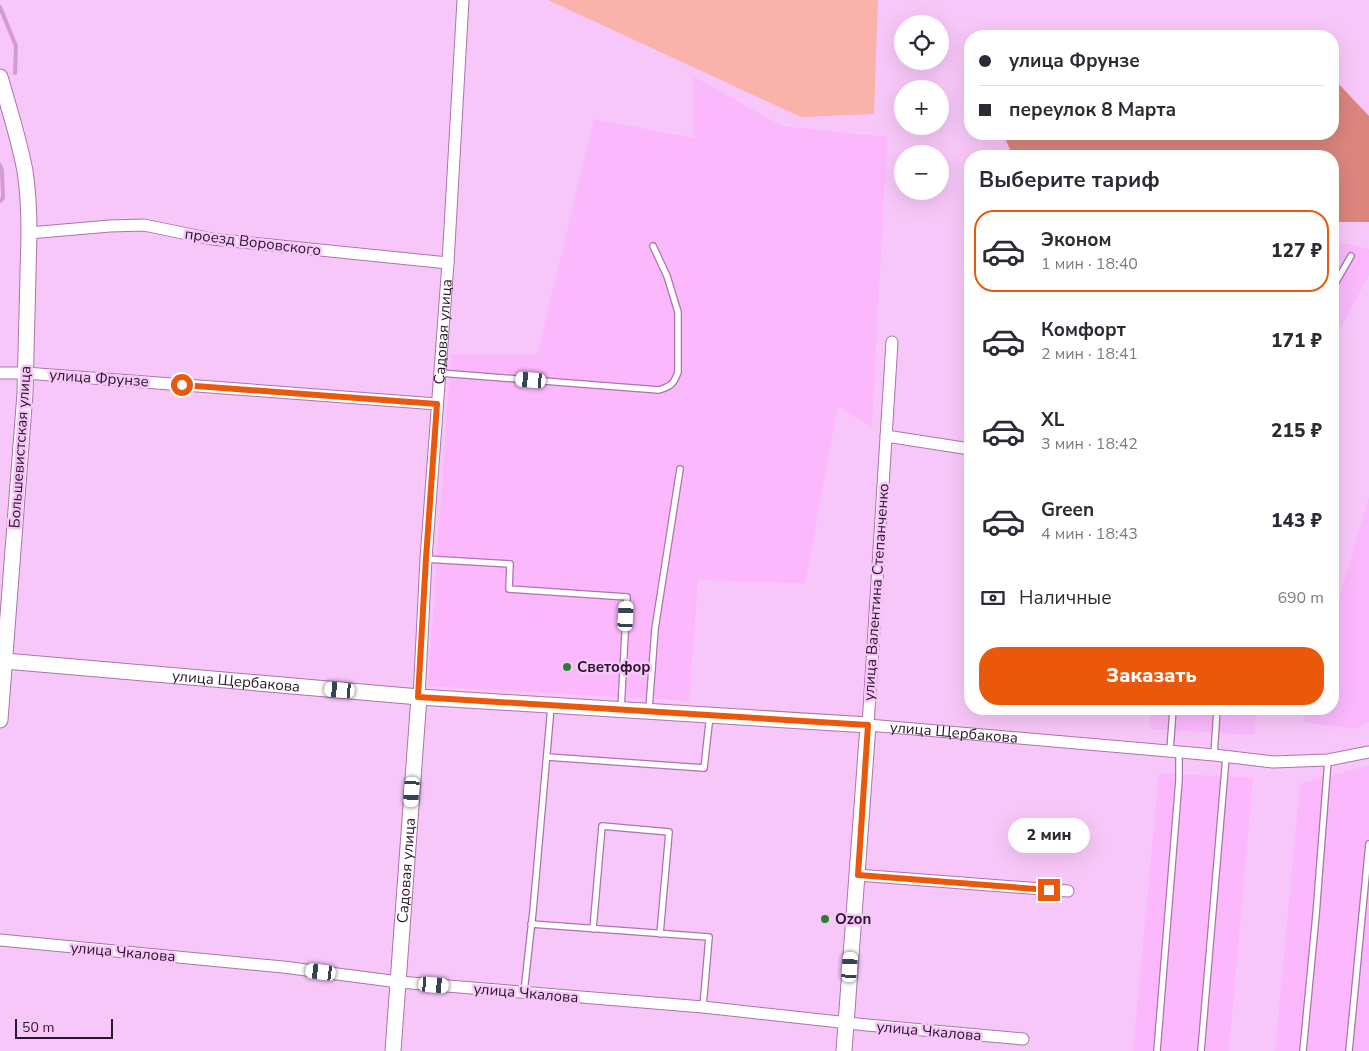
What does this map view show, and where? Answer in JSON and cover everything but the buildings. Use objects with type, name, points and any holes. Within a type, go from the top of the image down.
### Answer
[{"type":"street","name":"Садовая улица","points":[[393,1051],[448,264],[463,0]]},
{"type":"street","name":"Большевистская улица","points":[[0,77],[16,130],[25,172],[29,214],[26,372],[2,661],[0,720]]},
{"type":"street","name":"проезд Воровского","points":[[29,234],[110,226],[144,225],[212,239],[448,264]]},
{"type":"street","name":"улица Валентина Степанченко","points":[[844,1051],[858,875],[892,342]]},
{"type":"street","name":"улица Фрунзе","points":[[0,373],[26,372],[437,404]]},
{"type":"street","points":[[886,436],[964,448]]},
{"type":"street","name":"улица Щербакова","points":[[2,661],[418,697],[868,725],[1220,755],[1273,762],[1328,760],[1369,752]]},
{"type":"street","points":[[858,875],[1068,891]]},
{"type":"street","name":"улица Чкалова","points":[[0,940],[283,967],[399,982],[703,1007],[846,1023],[1023,1038]]},
{"type":"lane","points":[[440,373],[659,390],[668,387],[675,382],[678,372],[678,312],[667,276],[653,246]]},
{"type":"lane","points":[[1339,277],[1351,256]]},
{"type":"lane","points":[[649,712],[655,629],[680,469]]},
{"type":"lane","points":[[426,558],[510,564],[509,589],[627,597],[621,710]]},
{"type":"lane","points":[[524,992],[551,705]]},
{"type":"lane","points":[[547,757],[704,768],[710,715]]},
{"type":"lane","points":[[1157,1051],[1179,780],[1174,751],[1173,715]]},
{"type":"lane","points":[[1201,1051],[1220,755],[1217,715]]},
{"type":"lane","points":[[1303,1051],[1328,760]]},
{"type":"lane","points":[[593,929],[602,826],[669,832],[660,934]]},
{"type":"lane","points":[[1349,1051],[1369,844]]},
{"type":"lane","points":[[531,924],[709,938],[703,1007]]},
{"type":"shaded area","points":[[548,0],[878,0],[874,114],[801,117]]},
{"type":"shaded area","points":[[693,76],[782,126],[887,137],[872,427],[838,406],[805,583],[698,580],[689,701],[428,686],[451,354],[537,355],[594,119],[693,138]]},
{"type":"shaded area","points":[[1339,84],[1369,116],[1369,222],[1339,222],[1339,150],[1010,150],[1006,140],[1339,140]]},
{"type":"shaded area","points":[[1339,242],[1369,249],[1369,275],[1339,332]]},
{"type":"shaded area","points":[[1369,497],[1369,722],[1356,729],[1302,722],[1304,715],[1339,715],[1339,600]]},
{"type":"shaded area","points":[[1151,715],[1256,715],[1254,735],[1150,729]]},
{"type":"shaded area","points":[[1369,765],[1369,1051],[1275,1051],[1300,784]]},
{"type":"shaded area","points":[[1159,773],[1253,778],[1229,1051],[1133,1051]]},
{"type":"waterway","points":[[0,7],[16,46],[15,73]]},
{"type":"waterway","points":[[0,165],[3,198],[0,201]]},
{"type":"place","name":"Светофор","points":[[567,667]]},
{"type":"place","name":"Ozon","points":[[825,919]]},
{"type":"route","points":[[182,385],[437,404],[418,697],[868,725],[858,875],[1049,890]]}]
